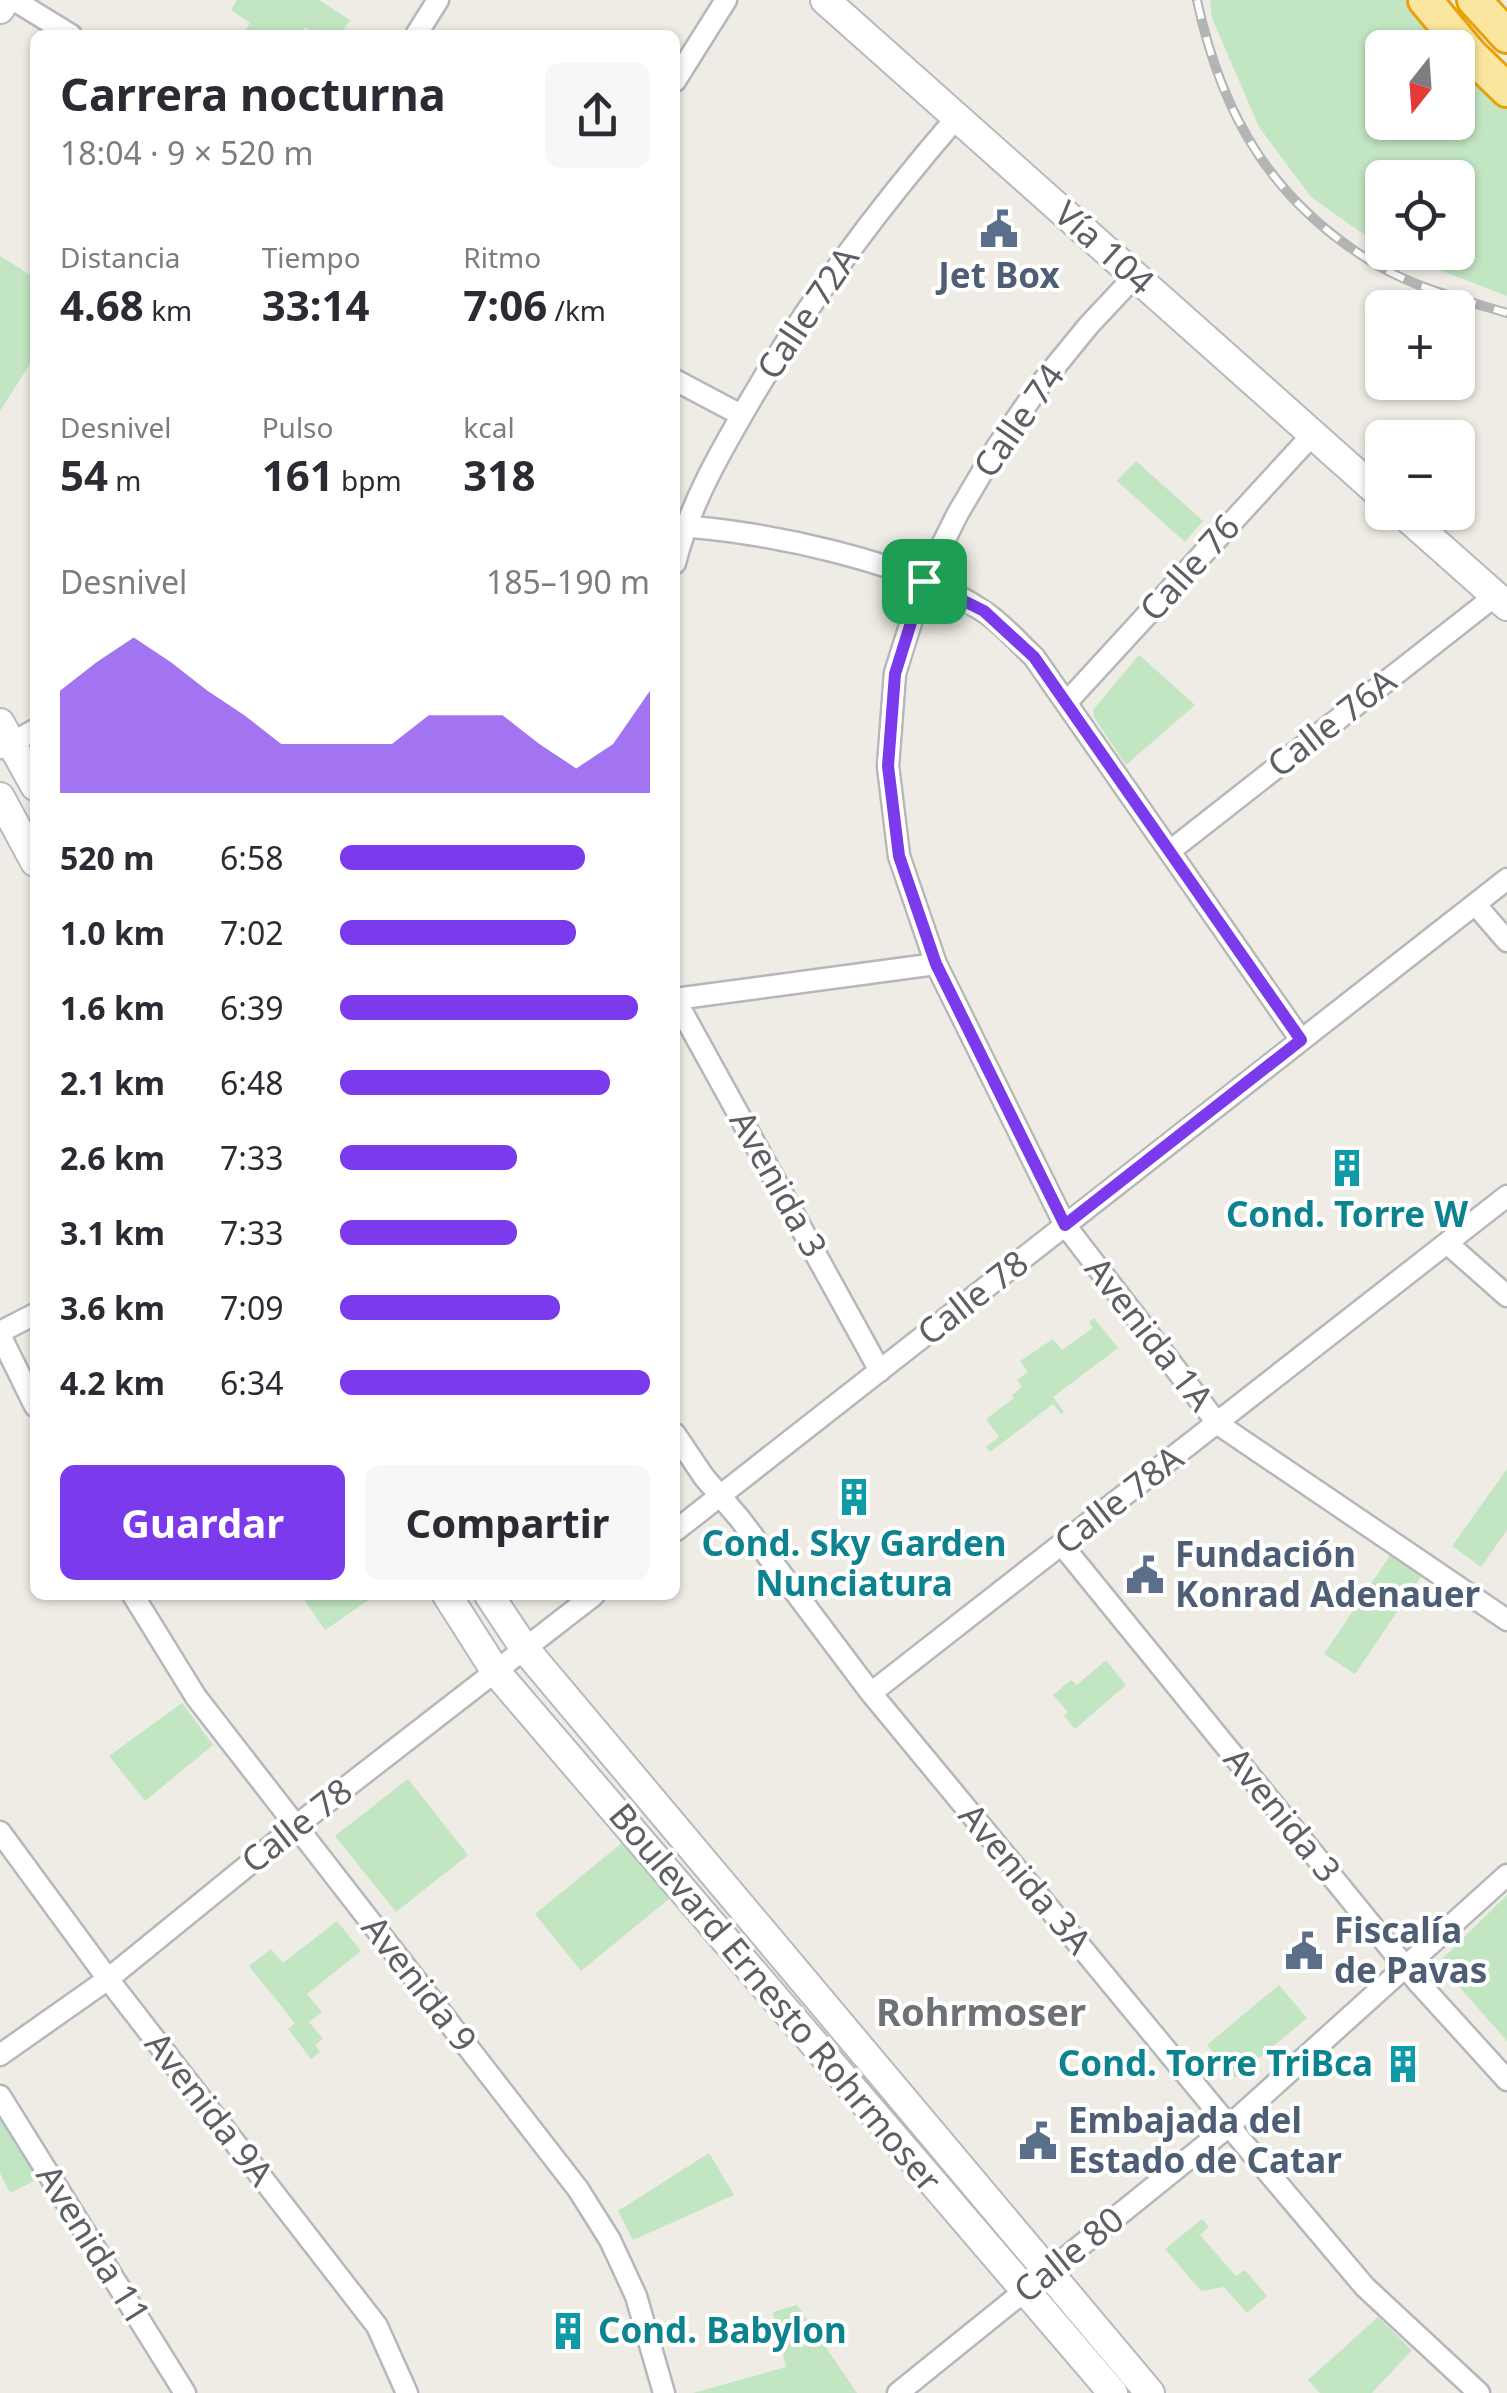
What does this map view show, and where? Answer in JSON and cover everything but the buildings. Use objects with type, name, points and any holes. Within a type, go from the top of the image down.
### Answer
[{"type":"highway","points":[[1425,0],[1470,54],[1507,90]]},
{"type":"highway","points":[[1474,0],[1507,36]]},
{"type":"main road","points":[[0,9],[6,0]]},
{"type":"main road","name":"Vía 104","points":[[825,0],[1365,481]]},
{"type":"main road","points":[[1422,530],[1501,601]]},
{"type":"main road","points":[[12,736],[30,775]]},
{"type":"main road","points":[[0,797],[30,853]]},
{"type":"main road","name":"Boulevard Ernesto Rohrmoser","points":[[450,1600],[496,1672],[1113,2393]]},
{"type":"main road","name":"Boulevard Ernesto Rohrmoser","points":[[492,1600],[525,1649],[1150,2393]]},
{"type":"street","points":[[14,0],[63,30]]},
{"type":"street","points":[[419,30],[438,0]]},
{"type":"street","points":[[680,73],[726,0]]},
{"type":"street","name":"Calle 72A","points":[[680,526],[821,289],[864,228],[957,117]]},
{"type":"street","name":"Calle 74","points":[[924,581],[958,513],[1040,384],[1135,276]]},
{"type":"street","points":[[680,383],[742,416]]},
{"type":"street","name":"Calle 76","points":[[1066,703],[1313,434]]},
{"type":"street","points":[[680,526],[771,538],[849,556],[924,581],[984,611],[1034,657],[1301,1040]]},
{"type":"street","name":"Avenida 1A","points":[[924,581],[895,674],[888,766],[899,856],[936,964],[1065,1225],[1218,1424],[1507,1620]]},
{"type":"street","name":"Calle 76A","points":[[1170,851],[1501,601]]},
{"type":"street","name":"Calle 78","points":[[680,1528],[1507,879]]},
{"type":"street","points":[[1475,904],[1507,941]]},
{"type":"street","points":[[680,998],[936,964]]},
{"type":"street","name":"Avenida 3","points":[[680,1008],[880,1371]]},
{"type":"street","name":"Calle 78A","points":[[872,1693],[1507,1196]]},
{"type":"street","points":[[1448,1244],[1507,1296]]},
{"type":"street","points":[[30,1317],[0,1334],[30,1396]]},
{"type":"street","name":"Avenida 3A","points":[[680,1441],[872,1693],[1229,2126],[1365,2287],[1479,2393]]},
{"type":"street","name":"Avenida 3","points":[[1062,1545],[1406,1968],[1507,2080]]},
{"type":"street","name":"Avenida 9","points":[[137,1600],[196,1696],[578,2189],[610,2240],[636,2296],[664,2393]]},
{"type":"street","name":"Calle 78","points":[[0,2055],[108,1979],[296,1826],[588,1600]]},
{"type":"street","name":"Avenida 9A","points":[[0,1832],[108,1979],[377,2326],[407,2393]]},
{"type":"street","name":"Calle 80","points":[[898,2393],[1229,2126],[1507,1875]]},
{"type":"street","name":"Avenida 11","points":[[0,2096],[185,2393]]},
{"type":"green space","points":[[237,0],[319,0],[350,20],[343,30],[246,30],[250,23],[231,10]]},
{"type":"green space","points":[[1210,0],[1409,0],[1435,30],[1365,30],[1365,140],[1475,140],[1475,71],[1507,97],[1507,296],[1440,270],[1475,270],[1475,160],[1365,160],[1365,235],[1311,197],[1259,127],[1212,18]]},
{"type":"green space","points":[[0,256],[30,275],[30,364],[0,411]]},
{"type":"green space","points":[[1136,461],[1203,521],[1185,542],[1117,481]]},
{"type":"green space","points":[[1139,655],[1195,705],[1126,765],[1093,710]]},
{"type":"green space","points":[[1094,1318],[1118,1348],[1053,1397],[1064,1412],[1061,1414],[1053,1404],[990,1452],[986,1447],[999,1437],[986,1419],[1022,1387],[1017,1380],[1028,1372],[1020,1361],[1053,1339],[1062,1350],[1093,1328],[1089,1322]]},
{"type":"green space","points":[[1507,1469],[1507,1530],[1481,1567],[1452,1546]]},
{"type":"green space","points":[[1391,1554],[1422,1575],[1355,1674],[1324,1654]]},
{"type":"green space","points":[[304,1600],[369,1600],[325,1630]]},
{"type":"green space","points":[[1106,1660],[1126,1685],[1075,1729],[1064,1716],[1068,1712],[1053,1695],[1071,1680],[1077,1685]]},
{"type":"green space","points":[[182,1703],[213,1745],[145,1801],[109,1756]]},
{"type":"green space","points":[[408,1779],[468,1855],[396,1912],[335,1836]]},
{"type":"green space","points":[[623,1842],[670,1898],[581,1971],[535,1914]]},
{"type":"green space","points":[[1507,1895],[1507,2041],[1438,1963]]},
{"type":"green space","points":[[337,1921],[361,1951],[307,1994],[322,2012],[309,2022],[323,2039],[315,2045],[320,2052],[311,2059],[288,2029],[295,2023],[249,1966],[271,1949],[283,1963]]},
{"type":"green space","points":[[1279,1985],[1307,2018],[1235,2078],[1207,2045]]},
{"type":"green space","points":[[0,2112],[40,2178],[10,2193],[0,2173]]},
{"type":"green space","points":[[709,2153],[734,2195],[633,2240],[618,2211]]},
{"type":"green space","points":[[1202,2219],[1209,2227],[1200,2235],[1236,2276],[1245,2270],[1267,2296],[1247,2313],[1224,2287],[1201,2291],[1165,2249]]},
{"type":"green space","points":[[797,2305],[857,2393],[693,2393],[786,2367],[773,2312]]},
{"type":"green space","points":[[1378,2317],[1412,2350],[1372,2393],[1320,2393],[1308,2380]]},
{"type":"railway","points":[[1197,0],[1221,82],[1238,119],[1257,153],[1309,214],[1340,241],[1392,273],[1440,293],[1507,313]]},
{"type":"place","name":"Jet Box","points":[[999,229]]},
{"type":"place","name":"Cond. Torre W","points":[[1347,1168]]},
{"type":"place","name":"Cond. Sky Garden Nunciatura","points":[[854,1497]]},
{"type":"place","name":"Fundación Konrad Adenauer","points":[[1145,1575]]},
{"type":"place","name":"Fiscalía de Pavas","points":[[1304,1951]]},
{"type":"place","name":"Cond. Torre TriBca","points":[[1403,2064]]},
{"type":"place","name":"Embajada del Estado de Catar","points":[[1038,2141]]},
{"type":"place","name":"Cond. Babylon","points":[[568,2331]]},
{"type":"district","name":"Rohrmoser","points":[[981,2013]]},
{"type":"route","points":[[924,581],[984,611],[1034,657],[1301,1040],[1065,1225],[936,964],[899,856],[888,766],[895,674],[924,581]]}]
